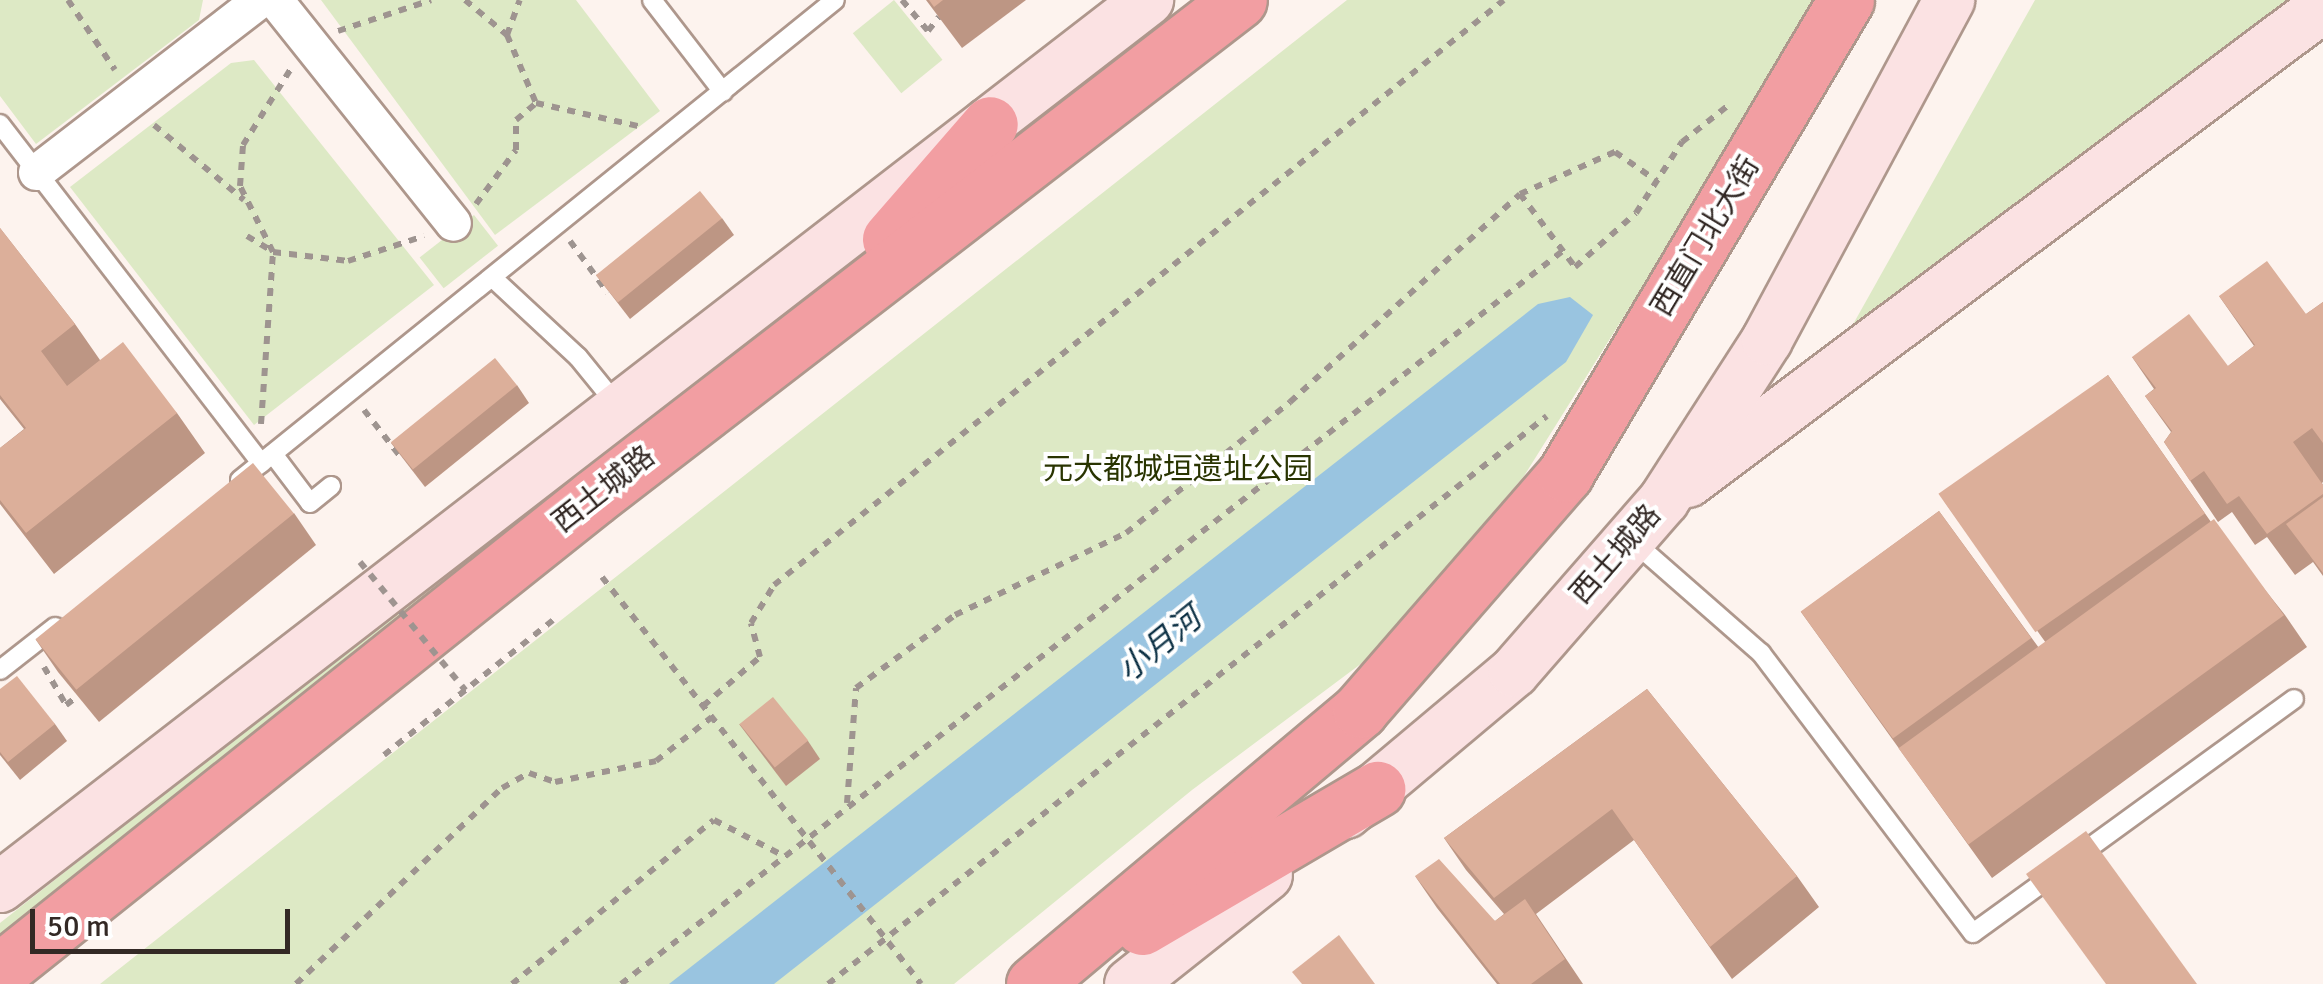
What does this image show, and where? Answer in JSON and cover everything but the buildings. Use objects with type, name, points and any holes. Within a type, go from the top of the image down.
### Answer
[{"type":"highway","name":"西直门北大街","points":[[1034,984],[1360,710],[1565,474],[1846,0]]},
{"type":"highway","name":"西土城路","points":[[0,972],[594,496],[1227,9]]},
{"type":"highway","points":[[594,496],[890,240],[990,124]]},
{"type":"highway","points":[[1044,984],[1377,789]]},
{"type":"street","points":[[36,172],[260,0]]},
{"type":"street","points":[[275,0],[463,215]]},
{"type":"street","name":"西土城路","points":[[0,888],[617,405],[1148,0]]},
{"type":"street","name":"西土城路","points":[[1130,984],[1377,789],[1514,672],[1664,500],[1766,340],[1949,0]]},
{"type":"street","points":[[1664,500],[2323,7]]},
{"type":"lane","points":[[652,0],[722,92]]},
{"type":"lane","points":[[218,497],[263,457],[495,280],[835,0]]},
{"type":"lane","points":[[0,124],[263,457],[310,503],[330,486]]},
{"type":"lane","points":[[495,280],[578,357],[617,405]]},
{"type":"lane","points":[[1630,539],[1761,654],[1973,933],[2294,698]]},
{"type":"lane","points":[[3,662],[32,646],[75,611]]},
{"type":"path","points":[[68,0],[130,100],[249,204]]},
{"type":"path","points":[[263,457],[273,252],[240,186],[244,145],[277,82],[313,48],[340,30],[431,0]]},
{"type":"path","points":[[466,0],[507,34],[536,103]]},
{"type":"path","points":[[507,34],[520,0]]},
{"type":"path","points":[[902,0],[928,30],[940,17]]},
{"type":"path","points":[[703,706],[760,657],[750,623],[774,585],[1504,0]]},
{"type":"path","points":[[1520,194],[1575,267],[1636,213],[1682,142],[1737,99]]},
{"type":"path","points":[[536,103],[639,127]]},
{"type":"path","points":[[463,215],[516,150],[516,120],[536,103]]},
{"type":"path","points":[[847,804],[856,688],[955,615],[1126,533],[1290,402],[1520,194],[1615,152],[1657,181]]},
{"type":"path","points":[[560,227],[608,292]]},
{"type":"path","points":[[247,236],[273,252],[348,261],[404,246]]},
{"type":"path","points":[[621,984],[805,836],[1564,250]]},
{"type":"path","points":[[350,393],[403,460]]},
{"type":"path","points":[[828,984],[1556,409]]},
{"type":"path","points":[[360,562],[465,690]]},
{"type":"path","points":[[602,577],[921,984]]},
{"type":"path","points":[[384,755],[553,620]]},
{"type":"path","points":[[32,646],[66,705],[78,696]]},
{"type":"path","points":[[296,984],[502,788],[529,773],[555,782],[656,761],[712,717]]},
{"type":"path","points":[[512,984],[714,820],[782,855]]},
{"type":"green space","points":[[0,0],[203,0],[199,20],[36,144],[0,96]]},
{"type":"green space","points":[[321,0],[576,0],[660,111],[495,235]]},
{"type":"green space","points":[[894,0],[942,60],[901,93],[853,33]]},
{"type":"green space","name":"元大都城垣遗址公园","points":[[1347,0],[1822,0],[1524,476],[1370,657],[1192,790],[954,984],[100,984]]},
{"type":"green space","points":[[2035,0],[2291,0],[1842,344]]},
{"type":"green space","points":[[254,60],[434,285],[254,425],[70,187],[231,63]]},
{"type":"green space","points":[[474,215],[498,246],[444,288],[420,257]]},
{"type":"green space","points":[[731,348],[728,362],[0,940],[0,923]]},
{"type":"water","name":"小月河","points":[[1570,297],[1593,315],[1566,362],[774,984],[669,984],[1538,304]]}]
